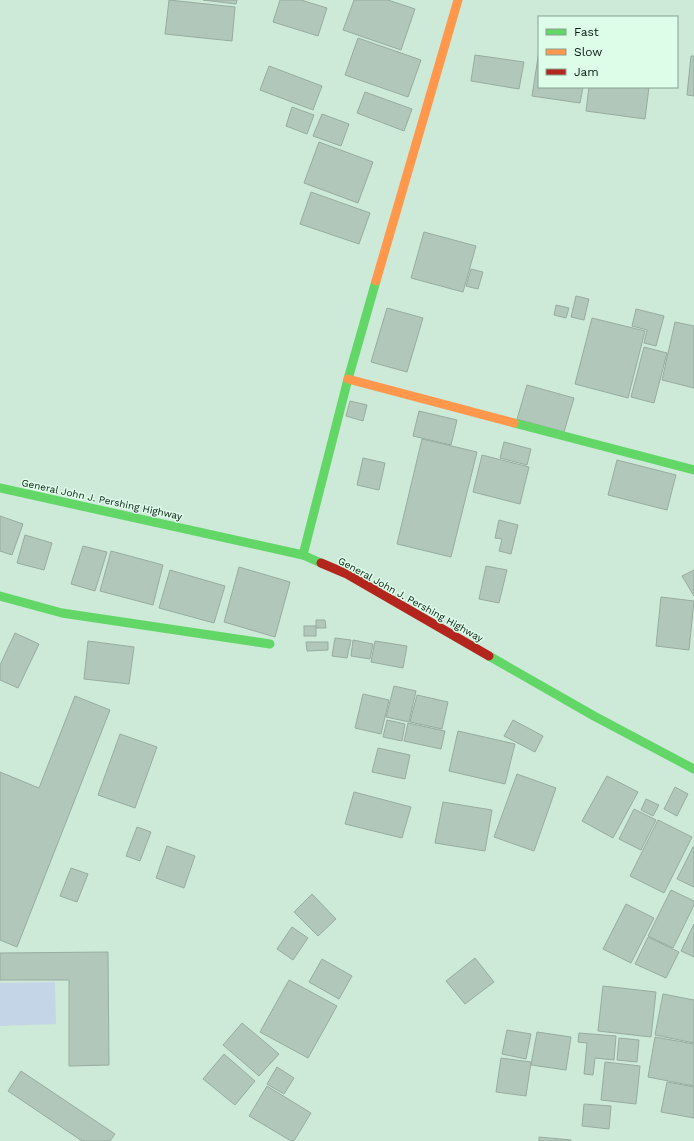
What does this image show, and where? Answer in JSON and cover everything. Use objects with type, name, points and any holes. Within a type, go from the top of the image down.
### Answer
[{"type":"street","points":[[303,555],[348,379],[458,0]]},
{"type":"street","points":[[348,379],[694,470]]},
{"type":"street","name":"General John J. Pershing Highway","points":[[0,488],[303,555],[347,574],[594,716],[694,769]]},
{"type":"street","points":[[0,596],[62,613],[270,644]]},
{"type":"shaded area","points":[[55,982],[56,1024],[0,1026],[0,983]]},
{"type":"building","points":[[169,0],[235,7],[232,41],[165,34]]},
{"type":"building","points":[[203,0],[237,0],[236,4]]},
{"type":"building","points":[[280,0],[301,0],[327,8],[318,36],[273,22]]},
{"type":"building","points":[[354,0],[388,0],[415,9],[401,50],[343,30]]},
{"type":"building","points":[[358,38],[421,60],[408,97],[345,75]]},
{"type":"building","points":[[475,55],[524,62],[519,89],[471,81]]},
{"type":"building","points":[[691,56],[694,56],[694,96],[687,95]]},
{"type":"building","points":[[538,57],[538,88],[583,88],[580,103],[532,96]]},
{"type":"building","points":[[269,66],[322,86],[313,110],[260,90]]},
{"type":"building","points":[[589,88],[649,88],[645,119],[586,111]]},
{"type":"building","points":[[365,92],[412,109],[404,131],[357,113]]},
{"type":"building","points":[[292,107],[314,115],[307,134],[286,126]]},
{"type":"building","points":[[322,114],[349,124],[341,146],[313,136]]},
{"type":"building","points":[[319,142],[373,162],[358,203],[304,183]]},
{"type":"building","points":[[311,192],[370,213],[359,244],[300,224]]},
{"type":"building","points":[[424,232],[476,246],[463,292],[411,278]]},
{"type":"building","points":[[471,269],[483,272],[478,289],[466,286]]},
{"type":"building","points":[[576,296],[589,299],[584,320],[571,317]]},
{"type":"building","points":[[556,305],[569,308],[566,318],[554,315]]},
{"type":"building","points":[[387,308],[423,318],[407,372],[371,362]]},
{"type":"building","points":[[636,309],[664,316],[656,346],[644,343],[647,330],[632,326]]},
{"type":"building","points":[[592,318],[645,331],[628,398],[575,384]]},
{"type":"building","points":[[675,322],[694,326],[694,388],[662,380]]},
{"type":"building","points":[[644,347],[667,353],[654,403],[631,397]]},
{"type":"building","points":[[527,385],[574,398],[564,432],[517,419]]},
{"type":"building","points":[[350,401],[367,405],[363,421],[346,416]]},
{"type":"building","points":[[419,411],[457,420],[451,445],[413,436]]},
{"type":"building","points":[[422,439],[477,452],[451,557],[397,544]]},
{"type":"building","points":[[504,442],[531,449],[527,465],[500,458]]},
{"type":"building","points":[[482,455],[529,467],[520,504],[473,492]]},
{"type":"building","points":[[363,458],[385,463],[379,490],[357,485]]},
{"type":"building","points":[[617,460],[676,475],[667,510],[608,495]]},
{"type":"building","points":[[0,516],[23,524],[12,555],[0,551]]},
{"type":"building","points":[[499,520],[518,525],[511,554],[499,551],[502,539],[495,538]]},
{"type":"building","points":[[25,535],[52,543],[44,570],[17,563]]},
{"type":"building","points":[[83,546],[107,552],[95,591],[71,584]]},
{"type":"building","points":[[111,551],[163,565],[153,605],[100,591]]},
{"type":"building","points":[[486,566],[507,570],[499,603],[479,599]]},
{"type":"building","points":[[239,567],[290,582],[275,637],[224,622]]},
{"type":"building","points":[[170,570],[225,586],[214,623],[159,608]]},
{"type":"building","points":[[694,570],[694,596],[682,576]]},
{"type":"building","points":[[661,597],[694,601],[689,650],[656,646]]},
{"type":"building","points":[[316,620],[325,620],[326,628],[316,628]]},
{"type":"building","points":[[304,626],[316,626],[316,636],[304,636]]},
{"type":"building","points":[[15,633],[39,644],[18,688],[0,680],[0,665]]},
{"type":"building","points":[[335,638],[351,640],[347,658],[332,656]]},
{"type":"building","points":[[353,640],[373,644],[370,659],[351,656]]},
{"type":"building","points":[[88,641],[134,647],[129,684],[84,679]]},
{"type":"building","points":[[375,641],[407,646],[403,668],[371,662]]},
{"type":"building","points":[[306,642],[328,642],[328,650],[307,651]]},
{"type":"building","points":[[394,686],[416,691],[409,722],[386,717]]},
{"type":"building","points":[[363,694],[389,700],[381,734],[355,728]]},
{"type":"building","points":[[417,695],[448,702],[442,729],[410,722]]},
{"type":"building","points":[[75,696],[110,710],[17,947],[0,940],[0,772],[39,788]]},
{"type":"building","points":[[387,720],[405,724],[402,741],[383,737]]},
{"type":"building","points":[[513,720],[543,736],[535,752],[504,736]]},
{"type":"building","points":[[408,723],[445,731],[441,749],[404,741]]},
{"type":"building","points":[[458,731],[515,744],[505,784],[449,771]]},
{"type":"building","points":[[120,734],[157,747],[135,808],[98,795]]},
{"type":"building","points":[[378,748],[410,755],[405,779],[372,772]]},
{"type":"building","points":[[517,774],[556,788],[534,851],[494,837]]},
{"type":"building","points":[[607,776],[638,792],[613,838],[582,821]]},
{"type":"building","points":[[675,787],[688,794],[677,816],[664,809]]},
{"type":"building","points":[[354,792],[411,807],[402,838],[345,824]]},
{"type":"building","points":[[646,799],[659,805],[653,816],[641,810]]},
{"type":"building","points":[[443,802],[492,810],[485,851],[435,843]]},
{"type":"building","points":[[634,809],[656,820],[641,850],[619,839]]},
{"type":"building","points":[[658,820],[692,837],[664,893],[630,876]]},
{"type":"building","points":[[137,827],[151,832],[140,861],[126,856]]},
{"type":"building","points":[[167,846],[195,856],[184,888],[156,878]]},
{"type":"building","points":[[694,847],[694,887],[677,879]]},
{"type":"building","points":[[71,868],[88,874],[77,902],[60,896]]},
{"type":"building","points":[[671,890],[694,901],[694,905],[673,948],[648,936]]},
{"type":"building","points":[[312,894],[336,919],[318,936],[294,912]]},
{"type":"building","points":[[626,904],[654,918],[631,963],[603,949]]},
{"type":"building","points":[[694,924],[694,957],[681,951]]},
{"type":"building","points":[[292,927],[308,938],[293,960],[277,949]]},
{"type":"building","points":[[648,937],[679,952],[666,978],[635,964]]},
{"type":"building","points":[[108,952],[109,1065],[69,1066],[69,980],[0,980],[0,953]]},
{"type":"building","points":[[475,958],[494,982],[465,1004],[446,981]]},
{"type":"building","points":[[322,959],[352,976],[339,999],[309,982]]},
{"type":"building","points":[[289,980],[337,1006],[308,1058],[260,1032]]},
{"type":"building","points":[[603,986],[656,992],[651,1037],[598,1031]]},
{"type":"building","points":[[663,994],[694,1000],[694,1043],[655,1035]]},
{"type":"building","points":[[242,1023],[279,1054],[259,1076],[223,1045]]},
{"type":"building","points":[[507,1030],[531,1034],[526,1059],[502,1054]]},
{"type":"building","points":[[537,1032],[571,1037],[566,1070],[531,1065]]},
{"type":"building","points":[[579,1033],[616,1036],[614,1060],[595,1058],[593,1075],[584,1074],[587,1043],[578,1042]]},
{"type":"building","points":[[655,1037],[694,1044],[694,1086],[648,1077]]},
{"type":"building","points":[[619,1038],[639,1040],[637,1062],[617,1060]]},
{"type":"building","points":[[224,1054],[255,1081],[235,1105],[203,1079]]},
{"type":"building","points":[[501,1058],[531,1062],[526,1096],[496,1092]]},
{"type":"building","points":[[605,1062],[640,1066],[636,1104],[601,1100]]},
{"type":"building","points":[[277,1067],[294,1078],[284,1094],[267,1084]]},
{"type":"building","points":[[21,1071],[115,1134],[110,1141],[82,1141],[8,1091]]},
{"type":"building","points":[[667,1082],[694,1087],[694,1118],[661,1112]]},
{"type":"building","points":[[267,1086],[311,1113],[294,1141],[291,1141],[249,1116]]},
{"type":"building","points":[[584,1104],[611,1106],[609,1129],[582,1126]]},
{"type":"building","points":[[539,1137],[571,1140],[571,1141],[539,1141]]},
{"type":"traffic: fast","points":[[303,555],[348,379],[376,281]]},
{"type":"traffic: fast","points":[[514,423],[694,470]]},
{"type":"traffic: fast","points":[[0,488],[303,555],[321,563]]},
{"type":"traffic: fast","points":[[0,596],[62,613],[270,644]]},
{"type":"traffic: fast","points":[[489,656],[594,716],[694,769]]},
{"type":"traffic: slow","points":[[376,281],[458,0]]},
{"type":"traffic: slow","points":[[348,379],[514,423]]},
{"type":"traffic: jam","points":[[321,563],[347,574],[489,656]]}]
